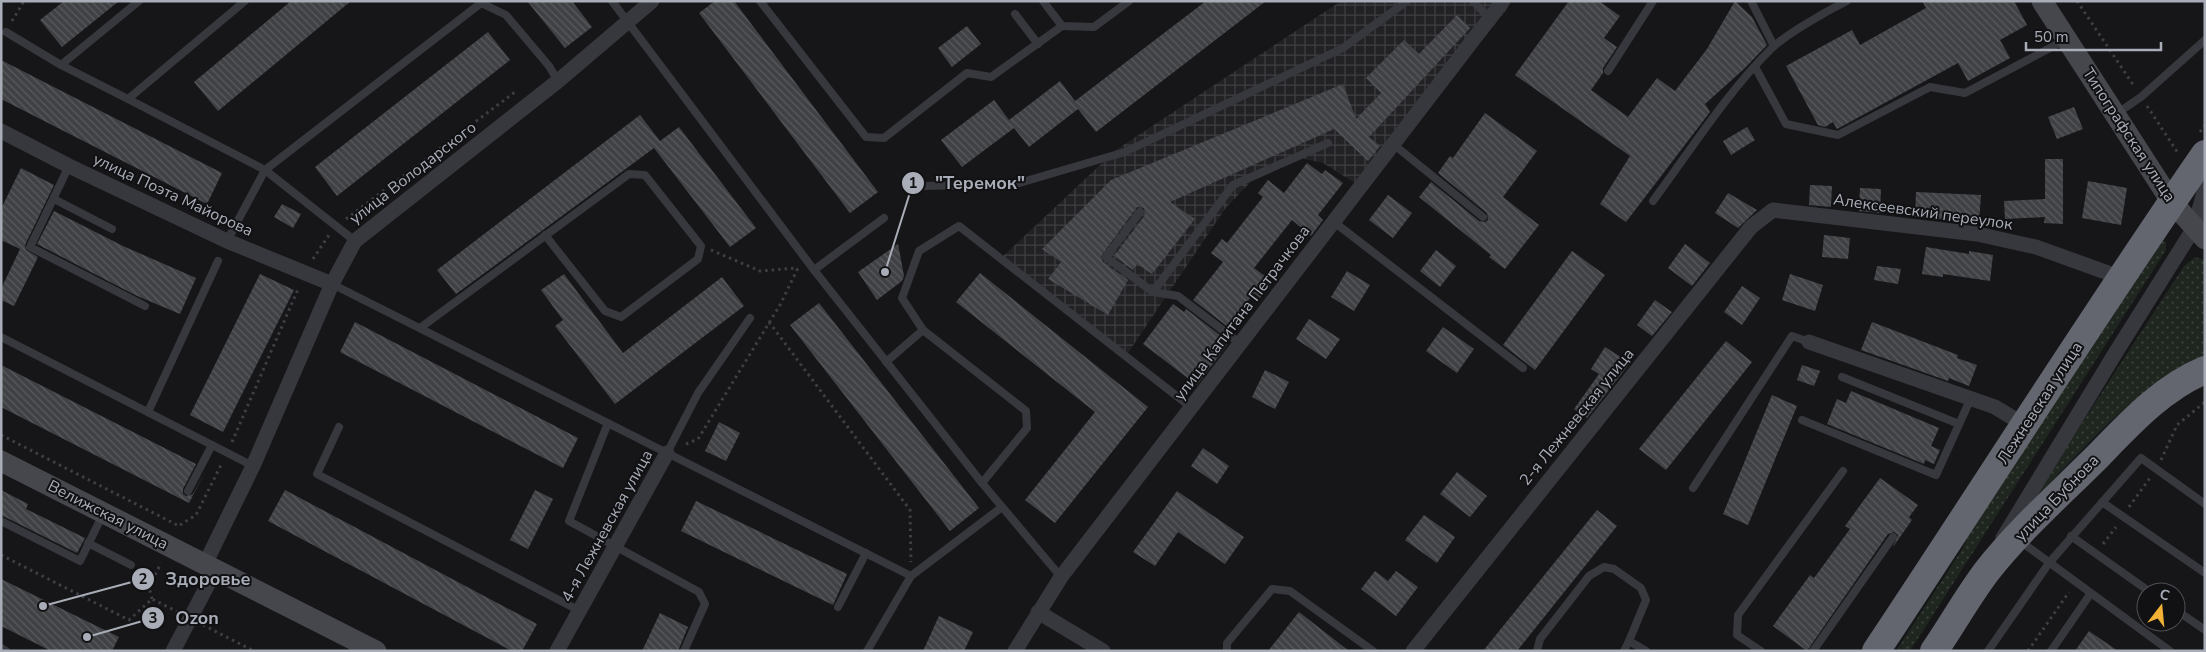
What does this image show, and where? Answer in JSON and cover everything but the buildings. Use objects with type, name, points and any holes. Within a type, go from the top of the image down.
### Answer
[{"type":"highway","name":"Лежневская улица","points":[[1876,651],[2026,426],[2172,201],[2201,171]]},
{"type":"highway","name":"улица Бубнова","points":[[1934,651],[1987,571],[2016,539],[2148,407],[2190,376],[2205,370]]},
{"type":"main road","name":"Типографская улица","points":[[2042,1],[2172,201],[2199,234]]},
{"type":"main road","name":"Велижская улица","points":[[1,461],[376,651]]},
{"type":"street","name":"улица Володарского","points":[[173,651],[190,618],[210,566],[332,284],[354,242],[558,81],[652,1]]},
{"type":"street","name":"улица Капитана Петрачкова","points":[[1015,651],[1061,577],[1503,1]]},
{"type":"street","name":"улица Поэта Майорова","points":[[1,132],[227,241],[332,284]]},
{"type":"street","points":[[1987,571],[2006,532],[2199,234],[2201,171]]},
{"type":"street","name":"Алексеевский переулок","points":[[1773,210],[1977,234],[2036,247],[2122,278]]},
{"type":"street","name":"2-я Лежневская улица","points":[[1413,651],[1751,227],[1773,210]]},
{"type":"street","points":[[1809,342],[1995,407],[2026,426]]},
{"type":"street","name":"4-я Лежневская улица","points":[[558,651],[667,453]]},
{"type":"street","points":[[1038,612],[1103,651]]},
{"type":"lane","points":[[61,65],[139,1]]},
{"type":"lane","points":[[128,100],[245,1]]},
{"type":"lane","points":[[612,1],[798,250],[1002,507],[1061,577]]},
{"type":"lane","points":[[760,1],[866,137],[884,138],[967,73],[991,77],[1062,26],[1094,27],[1129,1]]},
{"type":"lane","points":[[1043,1],[1062,26]]},
{"type":"lane","points":[[923,186],[1016,184],[1125,152],[1343,48],[1408,1]]},
{"type":"lane","points":[[1473,1],[1490,18]]},
{"type":"lane","points":[[1608,71],[1653,1]]},
{"type":"lane","points":[[1751,1],[1774,46]]},
{"type":"lane","points":[[1825,1],[1830,10]]},
{"type":"lane","points":[[1653,201],[1720,109],[1774,46],[1847,1]]},
{"type":"lane","points":[[227,241],[265,170],[479,2],[506,15],[549,66],[558,81]]},
{"type":"lane","points":[[1015,14],[1038,44]]},
{"type":"lane","points":[[6,32],[61,65],[265,170],[354,242]]},
{"type":"lane","points":[[1755,67],[1786,124],[1838,135],[1930,87],[1965,93],[2066,39]]},
{"type":"lane","points":[[2116,114],[2141,97],[2205,40]]},
{"type":"lane","points":[[1153,292],[1233,185],[1328,143]]},
{"type":"lane","points":[[1394,144],[1483,217]]},
{"type":"lane","points":[[69,166],[30,247],[145,306]]},
{"type":"lane","points":[[420,328],[545,235],[629,174],[645,175],[701,246],[698,260],[621,317],[605,311],[545,235]]},
{"type":"lane","points":[[54,199],[112,229]]},
{"type":"lane","points":[[1140,212],[1106,257],[1153,292],[1178,296],[1241,344]]},
{"type":"lane","points":[[814,270],[884,218]]},
{"type":"lane","points":[[1334,222],[1523,368]]},
{"type":"lane","points":[[982,482],[1027,428],[1026,411],[923,330],[902,298],[919,251],[958,226],[1192,408]]},
{"type":"lane","points":[[148,412],[218,262]]},
{"type":"lane","points":[[332,284],[911,576]]},
{"type":"lane","points":[[667,453],[698,393],[750,318]]},
{"type":"lane","points":[[886,362],[923,330]]},
{"type":"lane","points":[[1693,488],[1792,336],[1809,342]]},
{"type":"lane","points":[[1,337],[253,466]]},
{"type":"lane","points":[[1842,377],[1959,424]]},
{"type":"lane","points":[[1802,420],[1936,475],[1971,398]]},
{"type":"lane","points":[[608,423],[569,521],[699,592],[705,604],[684,651]]},
{"type":"lane","points":[[339,427],[317,474],[580,610]]},
{"type":"lane","points":[[188,491],[212,445]]},
{"type":"lane","points":[[1988,651],[2049,563],[2141,458],[2205,504]]},
{"type":"lane","points":[[1761,651],[1737,635],[1738,615],[1843,471]]},
{"type":"lane","points":[[2102,502],[2205,573]]},
{"type":"lane","points":[[867,651],[911,576],[1002,507]]},
{"type":"lane","points":[[1,521],[80,561],[104,513]]},
{"type":"lane","points":[[2071,536],[2136,582]]},
{"type":"lane","points":[[1813,651],[1893,537]]},
{"type":"lane","points":[[2016,539],[2170,651]]},
{"type":"lane","points":[[88,544],[130,565]]},
{"type":"lane","points":[[838,607],[866,554]]},
{"type":"lane","points":[[1537,651],[1540,639],[1589,576],[1604,567],[1614,569],[1641,588],[1646,600],[1624,651]]},
{"type":"lane","points":[[1227,651],[1227,643],[1272,589],[1290,591],[1373,651]]},
{"type":"lane","points":[[2051,651],[2091,593]]},
{"type":"lane","points":[[2186,617],[2205,630]]},
{"type":"lane","points":[[1629,641],[1646,651]]},
{"type":"lane","points":[[1,648],[6,651]]},
{"type":"path","points":[[2077,1],[2181,157],[2201,171]]},
{"type":"path","points":[[701,246],[760,271],[799,268],[798,250]]},
{"type":"path","name":"4-я Лежневская улица","points":[[667,453],[698,439],[770,322],[799,268]]},
{"type":"path","points":[[770,322],[910,510],[911,576]]},
{"type":"path","points":[[2156,470],[2177,425],[2205,402]]},
{"type":"path","points":[[1,555],[129,620],[152,599],[254,651]]},
{"type":"shaded area","points":[[1341,1],[1503,1],[1508,8],[1363,188],[1323,163],[1300,158],[1256,176],[1225,209],[1126,356],[999,260],[1116,150]]},
{"type":"shaded area","points":[[2161,240],[2166,242],[2166,250],[1910,651],[1896,651],[1963,548],[1983,502]]},
{"type":"shaded area","points":[[2195,257],[2205,260],[2205,355],[2179,369],[2132,403],[2110,422],[2028,506],[2184,266]]},
{"type":"place","name":"\"Теремок\"","points":[[885,272]]},
{"type":"place","name":"Здоровье","points":[[43,606]]},
{"type":"place","name":"Ozon","points":[[87,637]]}]
